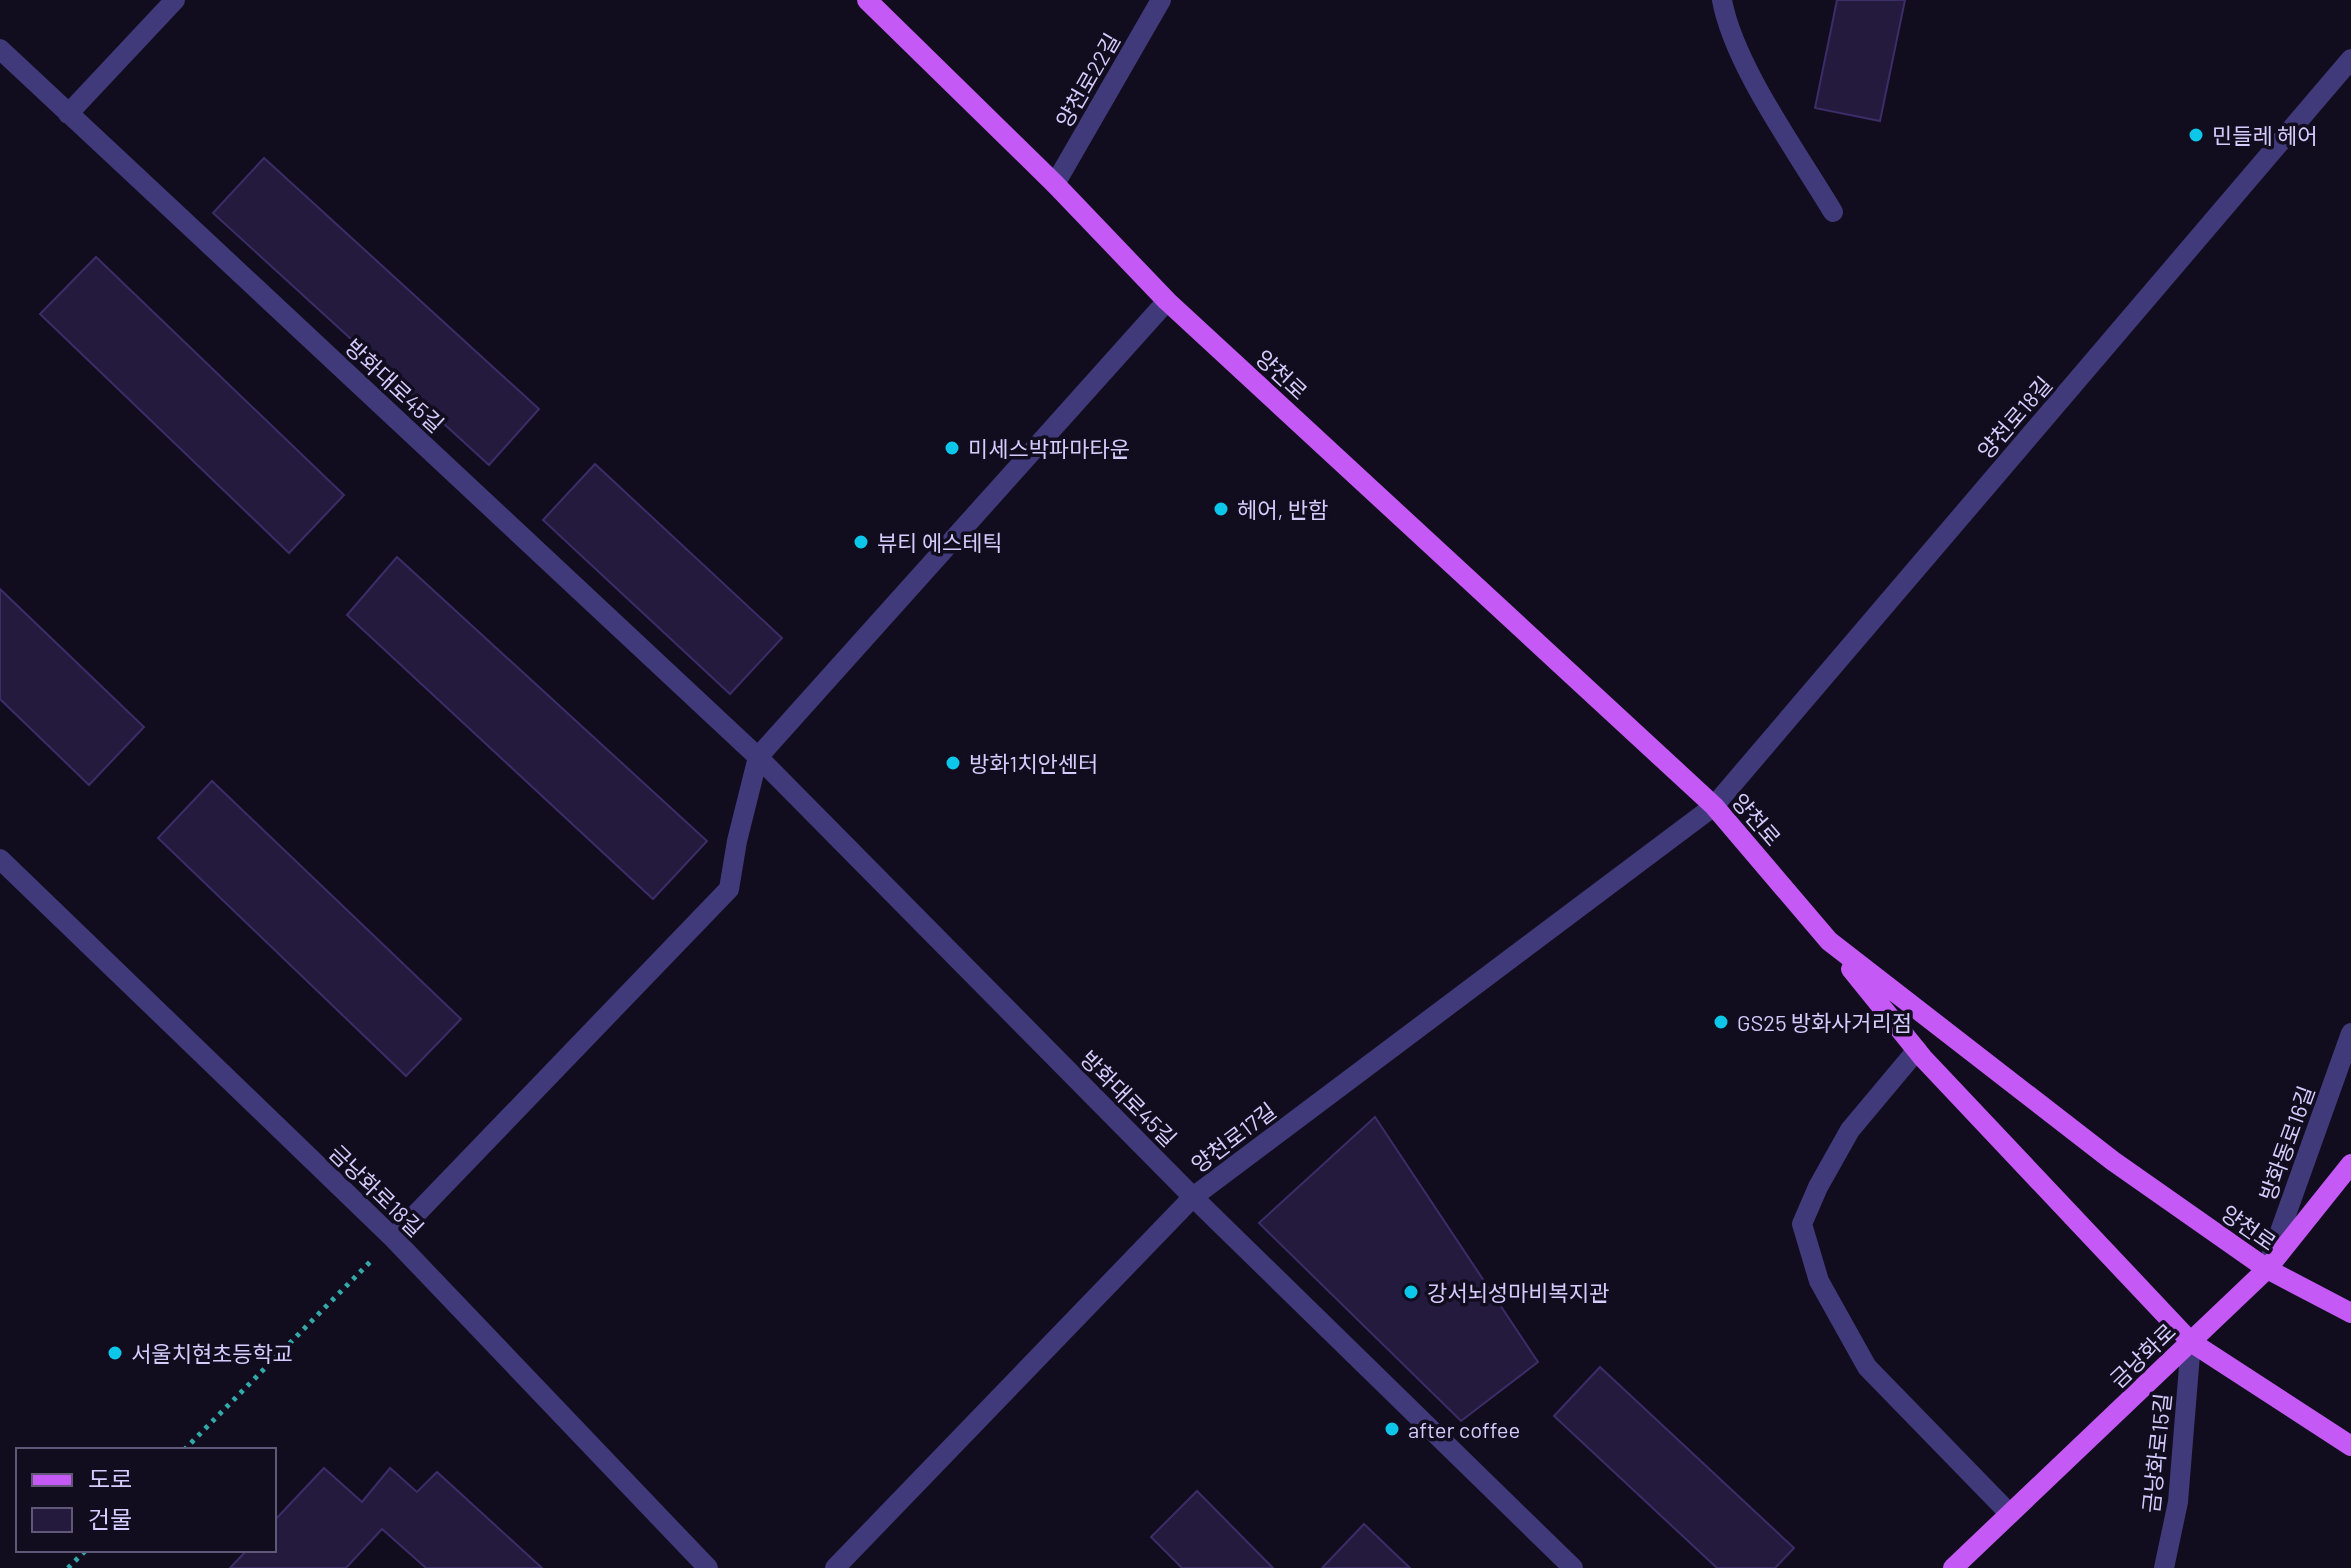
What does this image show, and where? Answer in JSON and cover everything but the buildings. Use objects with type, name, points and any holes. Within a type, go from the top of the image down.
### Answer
[{"type":"main road","name":"양천로","points":[[867,0],[1055,184],[1167,301],[1714,806],[1829,941],[2113,1161],[2267,1269],[2351,1313]]},
{"type":"main road","points":[[1829,941],[1917,1050],[2191,1342],[2351,1446]]},
{"type":"main road","name":"금낭화로","points":[[1953,1568],[2267,1269],[2351,1164]]},
{"type":"street","points":[[68,114],[175,0]]},
{"type":"street","name":"양천로22길","points":[[1055,184],[1161,0]]},
{"type":"street","points":[[1722,0],[1727,25],[1761,93],[1833,212]]},
{"type":"street","name":"방화대로45길","points":[[0,49],[758,757],[1193,1197],[1573,1568]]},
{"type":"street","name":"양천로18길","points":[[1714,806],[2351,59]]},
{"type":"street","points":[[393,1238],[729,889],[737,841],[758,757],[1167,301]]},
{"type":"street","name":"양천로17길","points":[[835,1568],[1193,1197],[1714,806]]},
{"type":"street","name":"금낭화로18길","points":[[0,859],[393,1238],[708,1568]]},
{"type":"street","name":"방화동로16길","points":[[2267,1269],[2351,1033]]},
{"type":"street","points":[[1917,1050],[1850,1130],[1818,1187],[1802,1224],[1819,1281],[1867,1367],[2010,1514]]},
{"type":"street","name":"금낭화로15길","points":[[2164,1568],[2178,1502],[2191,1342]]},
{"type":"path","points":[[186,1448],[393,1238]]},
{"type":"path","points":[[68,1568],[84,1552]]},
{"type":"place","name":"민들레 헤어","points":[[2196,135]]},
{"type":"place","name":"미세스박파마타운","points":[[952,448]]},
{"type":"place","name":"헤어, 반함","points":[[1221,509]]},
{"type":"place","name":"뷰티 에스테틱","points":[[861,542]]},
{"type":"place","name":"방화1치안센터","points":[[953,763]]},
{"type":"place","name":"GS25 방화사거리점","points":[[1721,1022]]},
{"type":"place","name":"강서뇌성마비복지관","points":[[1411,1292]]},
{"type":"place","name":"서울치현초등학교","points":[[115,1353]]},
{"type":"place","name":"after coffee","points":[[1392,1429]]}]
